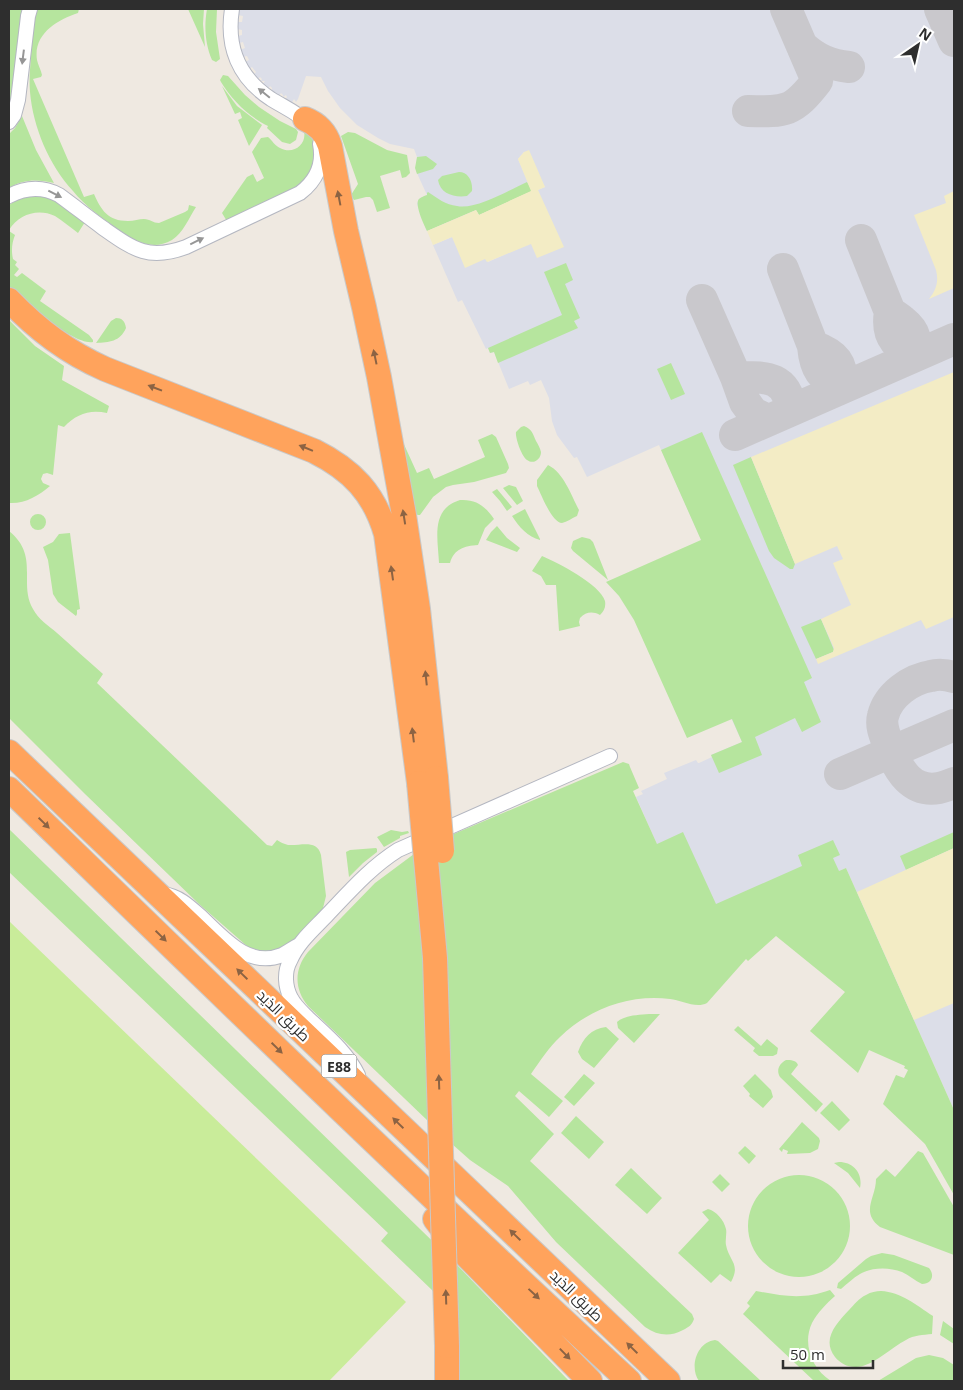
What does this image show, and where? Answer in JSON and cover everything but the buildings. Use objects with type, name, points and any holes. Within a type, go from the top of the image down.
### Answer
[{"type":"highway","points":[[305,120],[320,128],[328,139],[346,231],[379,377],[404,515],[418,609],[428,781]]},
{"type":"highway","points":[[9,300],[55,342],[87,361],[314,451],[336,463],[355,478],[366,491],[381,519],[386,534],[428,781],[446,917],[444,934],[435,958],[447,1381]]},
{"type":"highway","name":"طريق الذيد","points":[[9,752],[668,1381]]},
{"type":"highway","name":"طريق الذيد","points":[[9,789],[535,1295],[629,1381]]},
{"type":"highway","points":[[421,1186],[425,1201],[440,1228],[590,1381]]},
{"type":"street","points":[[9,122],[16,108],[30,9]]},
{"type":"street","points":[[9,196],[15,192],[30,188],[52,191],[128,245],[147,252],[157,253],[174,251],[306,189],[319,170],[321,149],[317,135],[305,120],[269,98],[244,73],[238,63],[232,40],[230,28],[232,9]]},
{"type":"street","points":[[157,893],[179,898],[237,949],[250,956],[276,957],[299,944],[374,866],[398,850],[610,756]]},
{"type":"street","points":[[299,944],[287,968],[286,983],[289,996],[298,1008],[343,1052],[355,1070],[362,1088]]},
{"type":"shaded area","points":[[239,9],[954,9],[954,1110],[846,868],[697,934],[636,797],[643,794],[641,791],[667,779],[664,773],[696,760],[699,763],[712,757],[711,755],[742,742],[723,700],[764,681],[659,445],[587,477],[577,457],[574,458],[557,435],[552,421],[549,398],[541,380],[530,385],[528,381],[509,389],[494,352],[490,353],[488,348],[486,349],[462,300],[458,302],[433,245],[452,237],[488,262],[531,243],[538,190],[545,187],[524,152],[518,159],[532,191],[427,231],[417,204],[419,199],[427,195],[416,171],[417,157],[414,149],[390,144],[357,125],[340,108],[321,77],[306,76],[298,99],[296,102],[294,99],[291,104],[284,101],[287,97],[286,95],[283,97],[281,93],[277,98],[270,86],[267,91],[261,87],[265,81],[261,81],[260,77],[257,80],[253,76],[256,72],[252,67],[249,69],[245,62],[249,60],[247,56],[242,57],[240,50],[245,48],[243,42],[239,43],[238,36],[242,35],[242,30],[237,29],[237,22],[242,22],[243,16],[238,15]]},
{"type":"green space","points":[[9,9],[22,9],[13,97],[9,109]]},
{"type":"green space","points":[[37,9],[79,9],[78,13],[48,29],[43,36],[37,51],[37,60],[42,75],[33,79],[84,197],[94,194],[99,205],[110,217],[130,221],[144,219],[159,223],[185,212],[188,210],[189,205],[196,207],[183,229],[172,240],[157,245],[150,245],[129,237],[83,202],[64,181],[44,145],[32,105],[30,75],[34,21]]},
{"type":"green space","points":[[188,9],[204,9],[205,47]]},
{"type":"green space","points":[[207,9],[217,9],[216,32],[220,59],[216,62],[212,60],[207,41],[205,28]]},
{"type":"green space","points":[[223,75],[228,76],[259,107],[296,129],[298,132],[296,140],[290,144],[282,142],[267,128],[268,126],[254,118],[241,107],[221,82],[220,80]]},
{"type":"green space","points":[[222,86],[237,106],[262,125],[249,146],[238,120],[242,118],[240,112],[235,114]]},
{"type":"green space","points":[[22,116],[36,150],[54,183],[31,181],[9,188],[9,134]]},
{"type":"green space","points":[[304,131],[311,136],[317,159],[307,184],[228,223],[222,213],[247,177],[253,174],[257,182],[264,178],[252,152],[261,138],[268,137],[278,147],[290,150],[301,144]]},
{"type":"green space","points":[[348,132],[355,133],[387,150],[407,155],[410,173],[406,177],[402,178],[400,170],[380,176],[390,208],[377,212],[370,197],[354,200],[351,195],[358,184],[341,136]]},
{"type":"green space","points":[[426,156],[437,164],[433,169],[417,174],[415,168],[417,157]]},
{"type":"green space","points":[[459,172],[467,175],[471,181],[472,191],[467,196],[453,196],[445,192],[439,185],[438,180],[442,176]]},
{"type":"green space","points":[[527,182],[532,191],[479,215],[476,210],[427,231],[422,220],[418,202],[428,192],[449,204],[465,206],[483,202]]},
{"type":"green space","points":[[39,194],[54,199],[85,222],[78,233],[55,216],[42,213],[23,216],[9,230],[9,205],[23,196]]},
{"type":"green space","points":[[9,231],[15,235],[12,256],[17,262],[15,265],[19,269],[14,275],[17,277],[22,273],[46,291],[40,301],[89,335],[93,342],[74,337],[61,330],[24,301],[9,286]]},
{"type":"green space","points":[[566,263],[573,280],[565,284],[580,318],[574,321],[578,328],[498,363],[494,352],[490,353],[488,348],[562,315],[544,272]]},
{"type":"green space","points":[[116,318],[122,319],[124,322],[126,328],[124,333],[117,339],[96,343],[111,321]]},
{"type":"green space","points":[[9,320],[35,346],[64,366],[62,380],[109,406],[107,413],[89,412],[73,419],[64,427],[58,425],[53,475],[43,474],[41,479],[43,483],[50,486],[31,499],[15,503],[9,503]]},
{"type":"green space","points":[[671,363],[685,394],[671,400],[657,369]]},
{"type":"green space","points":[[524,426],[532,432],[541,451],[540,457],[535,462],[525,458],[518,443],[516,432]]},
{"type":"green space","points":[[702,432],[812,678],[804,682],[821,722],[802,732],[795,718],[755,737],[762,755],[719,773],[711,755],[742,742],[732,719],[687,738],[634,620],[619,596],[606,582],[701,540],[661,450]]},
{"type":"green space","points":[[492,434],[496,437],[508,464],[509,468],[506,473],[446,487],[433,497],[420,515],[415,514],[402,440],[417,473],[429,468],[434,479],[485,457],[478,440]]},
{"type":"green space","points":[[751,457],[795,564],[793,569],[790,569],[774,558],[769,551],[733,465]]},
{"type":"green space","points":[[548,465],[563,479],[579,510],[577,516],[566,522],[558,522],[554,518],[537,486],[537,480]]},
{"type":"green space","points":[[509,485],[516,487],[523,501],[517,505],[503,488]]},
{"type":"green space","points":[[497,489],[512,507],[507,511],[492,492]]},
{"type":"green space","points":[[460,500],[480,504],[494,519],[485,528],[478,545],[460,549],[454,554],[450,563],[439,563],[437,535],[440,518],[450,504]]},
{"type":"green space","points":[[525,509],[540,540],[524,531],[512,516]]},
{"type":"green space","points":[[35,514],[41,514],[46,519],[44,528],[35,530],[30,525],[30,519]]},
{"type":"green space","points":[[497,526],[507,538],[520,548],[517,552],[486,540]]},
{"type":"green space","points":[[9,531],[24,550],[27,589],[33,609],[44,622],[103,674],[97,683],[267,845],[272,846],[277,840],[288,845],[308,844],[319,850],[326,896],[323,908],[291,944],[274,952],[248,947],[199,904],[9,718]]},
{"type":"green space","points":[[70,533],[80,609],[77,610],[76,616],[58,602],[53,594],[48,560],[43,547],[53,542],[59,534]]},
{"type":"green space","points":[[582,537],[593,542],[608,580],[571,548],[573,541]]},
{"type":"green space","points":[[542,556],[578,575],[602,594],[605,601],[603,612],[600,615],[587,613],[580,618],[580,626],[559,631],[556,585],[546,585],[541,576],[532,571]]},
{"type":"green space","points":[[821,619],[834,650],[816,659],[801,627]]},
{"type":"green space","points":[[623,762],[629,764],[639,788],[633,791],[657,844],[683,832],[716,904],[802,866],[798,855],[833,840],[840,855],[833,858],[839,871],[846,868],[954,1110],[954,1195],[925,1144],[883,1104],[896,1075],[904,1078],[908,1070],[904,1068],[905,1066],[869,1050],[858,1073],[810,1031],[845,992],[776,936],[748,961],[746,959],[707,1003],[703,1005],[655,998],[625,1001],[597,1011],[571,1027],[552,1045],[531,1074],[563,1101],[549,1117],[519,1091],[515,1096],[554,1134],[530,1161],[692,1314],[694,1319],[690,1326],[669,1334],[659,1334],[645,1327],[556,1242],[508,1186],[470,1160],[452,1144],[308,1006],[298,986],[300,965],[308,952],[375,883],[414,854],[449,836]]},
{"type":"green space","points":[[9,829],[457,1265],[569,1381],[451,1381],[442,1305],[433,1291],[381,1241],[388,1233],[9,872]]},
{"type":"green space","points":[[391,830],[408,831],[409,833],[400,836],[400,838],[384,847],[377,837]]},
{"type":"green space","points":[[954,832],[954,848],[906,870],[900,856]]},
{"type":"green space","points":[[376,848],[377,852],[349,877],[346,852]]},
{"type":"green space","points":[[9,921],[406,1302],[329,1381],[9,1381]]},
{"type":"green space","points":[[660,1014],[634,1043],[618,1028],[617,1022],[624,1018]]},
{"type":"green space","points":[[738,1026],[761,1046],[767,1039],[778,1048],[777,1054],[773,1056],[759,1056],[753,1051],[755,1048],[734,1030]]},
{"type":"green space","points":[[606,1027],[619,1039],[594,1068],[582,1059],[578,1052],[582,1042],[588,1035]]},
{"type":"green space","points":[[786,1060],[797,1063],[798,1065],[791,1074],[823,1104],[816,1112],[780,1077],[779,1067]]},
{"type":"green space","points":[[584,1074],[595,1083],[574,1106],[564,1097]]},
{"type":"green space","points":[[755,1074],[771,1090],[773,1097],[763,1108],[749,1096],[750,1094],[743,1086]]},
{"type":"green space","points":[[832,1101],[850,1120],[839,1131],[820,1113]]},
{"type":"green space","points":[[576,1116],[604,1142],[589,1159],[561,1133]]},
{"type":"green space","points":[[802,1122],[819,1138],[818,1149],[810,1153],[787,1154],[788,1151],[783,1149],[782,1152],[779,1149]]},
{"type":"green space","points":[[745,1146],[756,1156],[749,1164],[738,1153]]},
{"type":"green space","points":[[918,1151],[923,1153],[954,1207],[954,1255],[880,1227],[871,1216],[870,1204],[876,1179],[886,1169],[895,1177]]},
{"type":"green space","points":[[834,1163],[849,1164],[856,1170],[860,1178],[860,1188],[848,1173]]},
{"type":"green space","points":[[631,1168],[662,1198],[647,1214],[615,1185]]},
{"type":"green space","points":[[720,1174],[730,1184],[722,1192],[712,1182]]},
{"type":"green space","points":[[799,1175],[819,1179],[835,1190],[846,1206],[850,1226],[846,1246],[835,1262],[819,1273],[799,1277],[779,1273],[763,1262],[752,1246],[748,1226],[752,1206],[763,1190],[779,1179]]},
{"type":"green space","points":[[708,1209],[722,1219],[725,1226],[727,1250],[735,1267],[731,1282],[720,1274],[711,1283],[678,1253],[709,1220],[702,1212]]},
{"type":"green space","points":[[882,1253],[894,1255],[929,1268],[932,1273],[932,1279],[922,1284],[897,1270],[875,1269],[860,1274],[841,1289],[837,1288],[838,1283],[866,1259]]},
{"type":"green space","points":[[830,1290],[835,1296],[822,1308],[814,1319],[808,1339],[814,1363],[824,1376],[831,1381],[814,1381],[743,1314],[750,1306],[747,1303],[756,1291],[784,1296],[802,1296]]},
{"type":"green space","points":[[875,1291],[902,1296],[933,1316],[932,1334],[909,1338],[868,1364],[855,1367],[844,1364],[835,1357],[831,1350],[830,1338],[832,1332],[840,1320],[863,1296]]},
{"type":"green space","points":[[943,1321],[954,1329],[954,1344],[940,1335]]},
{"type":"green space","points":[[715,1340],[761,1381],[699,1381],[695,1369],[696,1356],[704,1345]]},
{"type":"green space","points":[[929,1355],[943,1358],[954,1365],[954,1381],[878,1381],[916,1358]]},
{"type":"sand","points":[[529,150],[545,187],[538,190],[564,247],[537,258],[531,244],[487,262],[485,259],[465,268],[452,237],[433,245],[427,231],[476,210],[479,215],[531,191],[518,159],[524,152]]},
{"type":"sand","points":[[954,191],[954,288],[929,299],[936,286],[937,274],[914,215],[946,203],[944,196]]},
{"type":"sand","points":[[954,372],[954,617],[926,629],[921,620],[818,664],[816,659],[833,652],[834,648],[821,619],[851,605],[833,563],[843,559],[837,546],[795,564],[751,457]]},
{"type":"sand","points":[[954,848],[954,1003],[914,1020],[857,892]]},
{"type":"taxiway","points":[[748,111],[771,111],[788,108],[801,99],[817,81],[786,9]]},
{"type":"taxiway","points":[[940,9],[954,41]]},
{"type":"taxiway","points":[[802,46],[824,61],[849,67]]},
{"type":"taxiway","points":[[861,240],[890,312],[889,327],[891,334],[897,344],[916,355],[914,334],[911,329],[890,312]]},
{"type":"taxiway","points":[[783,269],[813,346],[815,361],[820,372],[829,380],[842,387],[841,372],[836,360],[827,352],[813,346]]},
{"type":"taxiway","points":[[702,300],[745,402],[753,413],[768,420]]},
{"type":"taxiway","points":[[735,435],[954,339]]},
{"type":"taxiway","points":[[736,377],[756,377],[773,380],[785,390],[791,410]]},
{"type":"taxiway","points":[[954,677],[934,675],[908,684],[890,701],[883,716],[882,724],[885,737],[898,765],[914,784],[930,789],[941,788],[954,783]]},
{"type":"taxiway","points":[[840,774],[954,725]]}]
